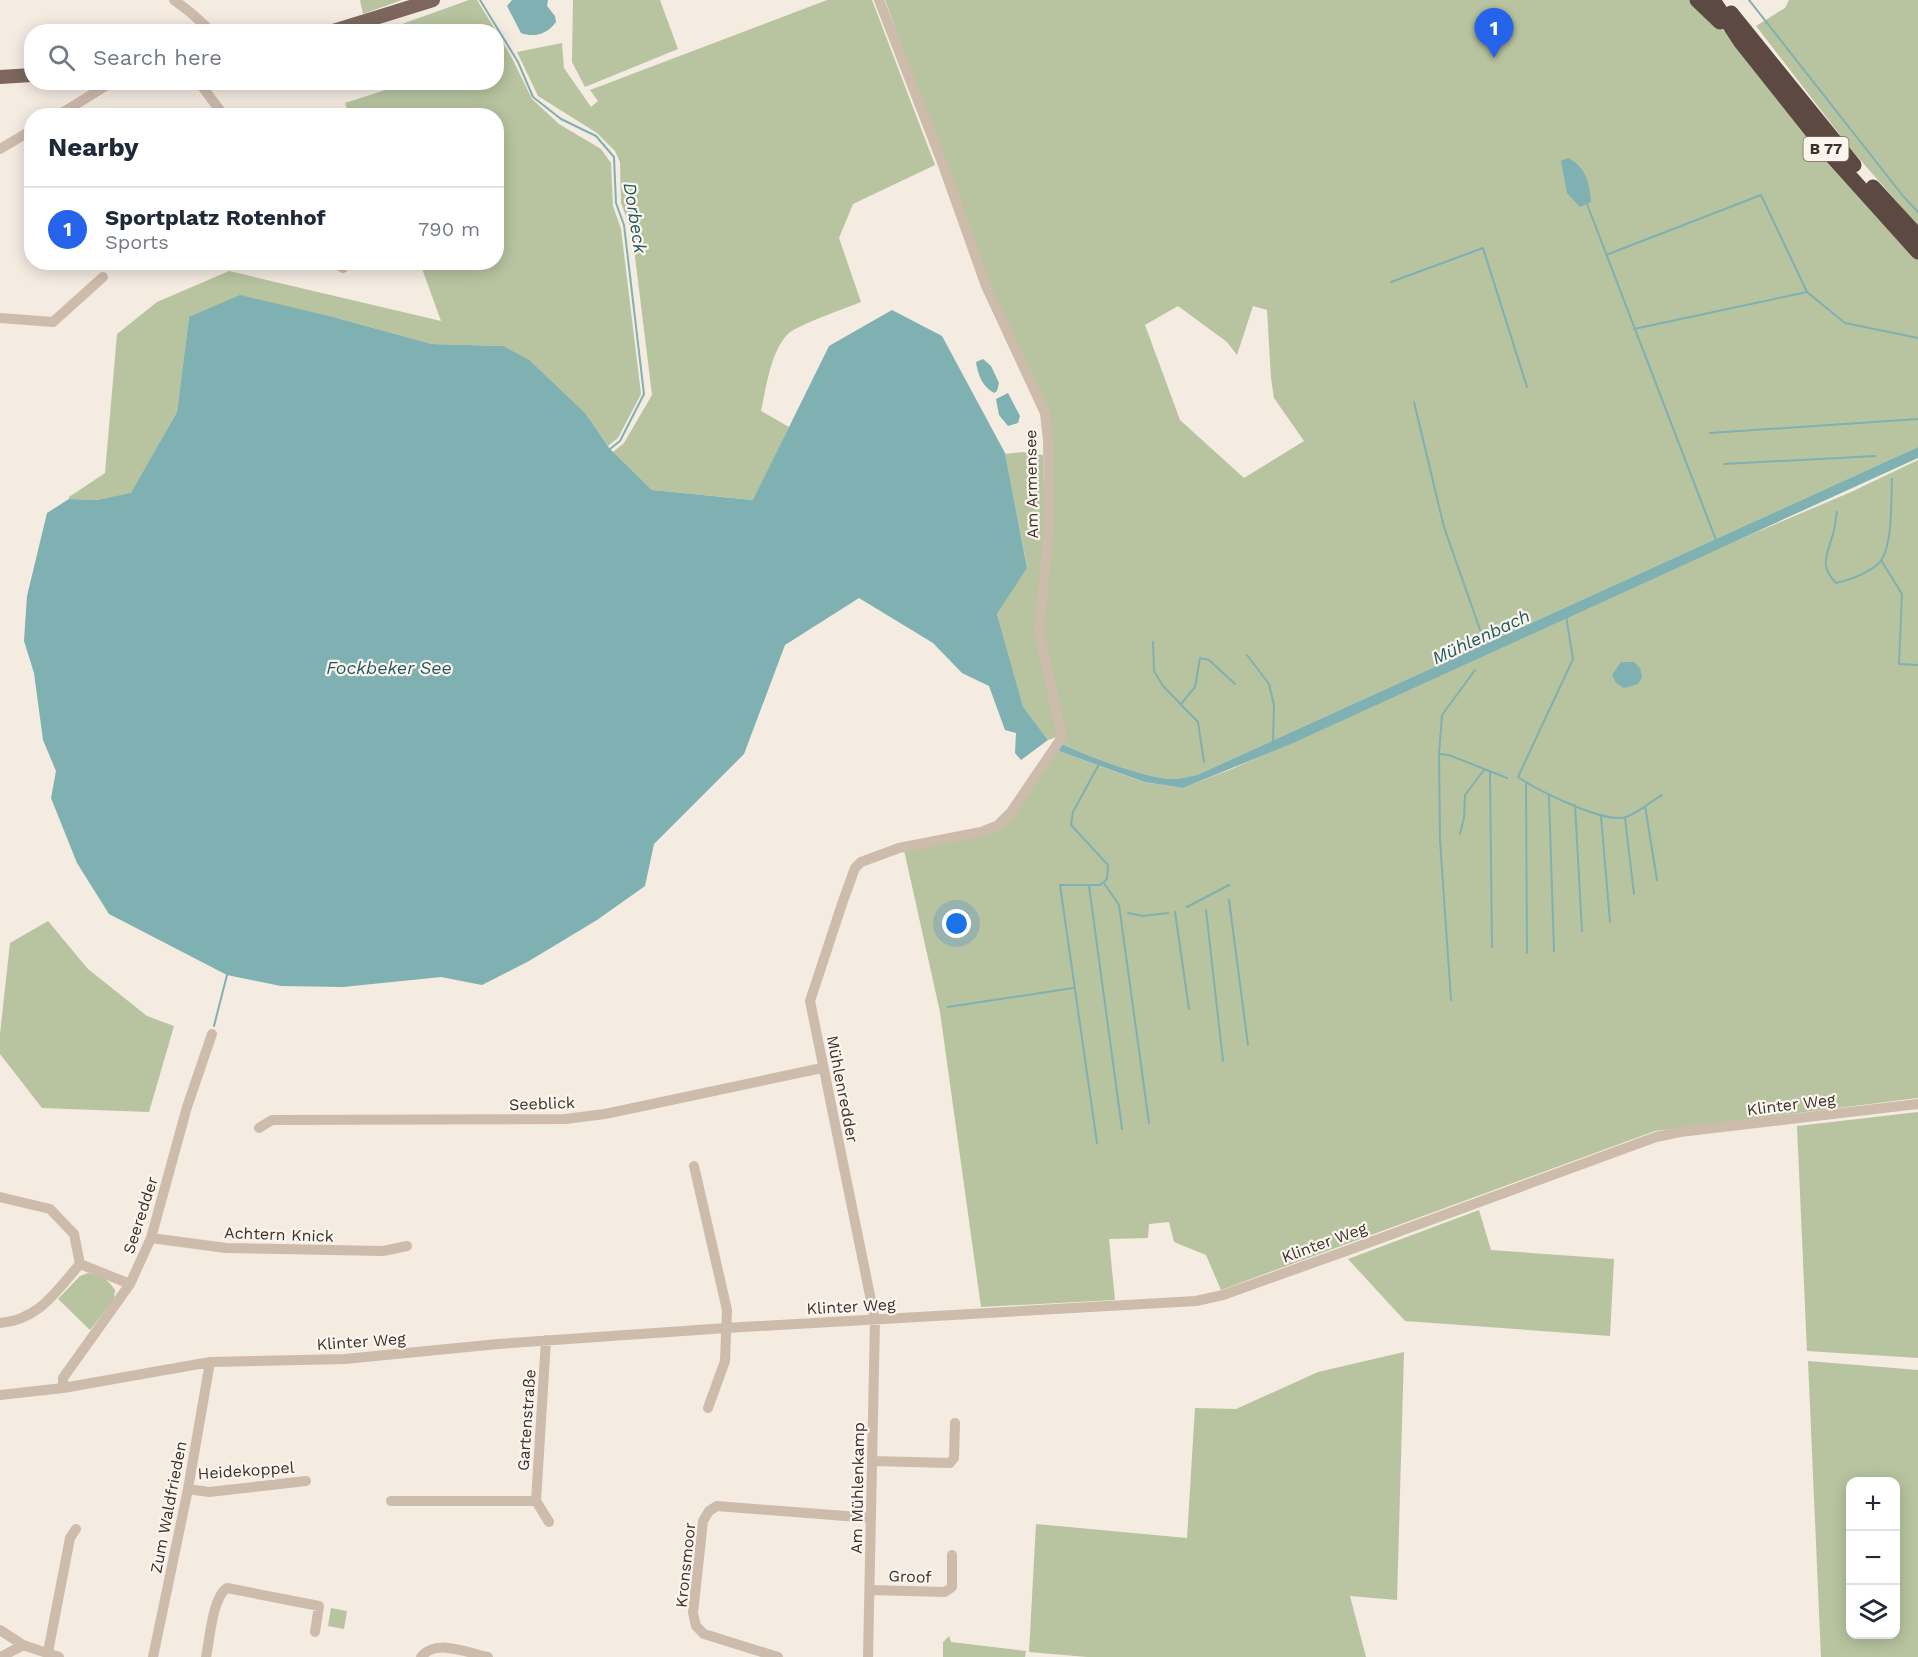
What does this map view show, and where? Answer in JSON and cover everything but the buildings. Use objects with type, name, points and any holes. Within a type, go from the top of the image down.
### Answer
[{"type":"highway","points":[[1697,0],[1744,36]]},
{"type":"highway","name":"B 77","points":[[1713,0],[1918,236]]},
{"type":"highway","name":"B 77","points":[[1721,0],[1744,36],[1830,153],[1918,252]]},
{"type":"highway","points":[[1726,0],[1744,36]]},
{"type":"main road","points":[[356,24],[433,0]]},
{"type":"main road","points":[[0,76],[24,75]]},
{"type":"street","points":[[174,0],[203,24]]},
{"type":"street","name":"Am Armensee","points":[[855,868],[861,862],[899,848],[981,832],[998,825],[1011,812],[1059,742],[1039,631],[1049,528],[1048,440],[1045,413],[986,286],[943,165],[879,0]]},
{"type":"street","points":[[70,108],[99,90]]},
{"type":"street","points":[[205,90],[218,108]]},
{"type":"street","points":[[0,149],[24,135]]},
{"type":"street","points":[[0,318],[53,322],[103,277]]},
{"type":"street","name":"Mühlenredder","points":[[855,868],[810,1001],[875,1320]]},
{"type":"street","name":"Seeredder","points":[[63,1388],[63,1377],[130,1284],[151,1238],[187,1107],[212,1034]]},
{"type":"street","name":"Seeblick","points":[[259,1128],[272,1120],[565,1119],[606,1114],[822,1068]]},
{"type":"street","name":"Klinter Weg","points":[[0,1395],[63,1388],[210,1362],[345,1359],[726,1328],[1196,1301],[1336,1255],[1656,1137],[1680,1132],[1918,1104]]},
{"type":"street","points":[[694,1166],[727,1310],[725,1361],[708,1408]]},
{"type":"street","points":[[0,1197],[50,1209],[74,1234],[80,1264]]},
{"type":"street","name":"Achtern Knick","points":[[151,1238],[226,1248],[383,1251],[406,1246]]},
{"type":"street","points":[[80,1264],[130,1284]]},
{"type":"street","points":[[0,1323],[10,1322],[39,1310],[80,1264]]},
{"type":"street","name":"Am Mühlenkamp","points":[[868,1657],[875,1320]]},
{"type":"street","name":"Gartenstraße","points":[[536,1501],[546,1341]]},
{"type":"street","name":"Zum Waldfrieden","points":[[153,1657],[188,1489],[210,1362]]},
{"type":"street","points":[[872,1461],[950,1463],[954,1458],[955,1423]]},
{"type":"street","name":"Heidekoppel","points":[[188,1489],[208,1492],[306,1480]]},
{"type":"street","points":[[391,1501],[536,1501],[549,1522]]},
{"type":"street","name":"Kronsmoor","points":[[774,1657],[704,1634],[696,1626],[693,1613],[703,1521],[709,1511],[717,1506],[871,1518]]},
{"type":"street","points":[[48,1652],[70,1538],[76,1528]]},
{"type":"street","name":"Groof","points":[[870,1590],[945,1592],[952,1587],[952,1555]]},
{"type":"street","points":[[207,1657],[216,1602],[221,1592],[227,1588],[319,1605],[315,1632]]},
{"type":"street","points":[[0,1630],[23,1645],[59,1657]]},
{"type":"street","points":[[0,1657],[23,1645]]},
{"type":"street","points":[[421,1657],[433,1647],[444,1647],[488,1657]]},
{"type":"green space","points":[[360,0],[402,0],[363,14]]},
{"type":"green space","points":[[469,0],[477,0],[492,24],[402,24]]},
{"type":"green space","points":[[573,0],[660,0],[678,49],[585,87],[572,62]]},
{"type":"green space","points":[[827,0],[872,0],[935,165],[853,204],[839,238],[861,302],[794,330],[783,340],[778,349],[770,370],[761,411],[789,427],[754,500],[652,490],[613,452],[624,443],[652,395],[632,232],[621,203],[620,162],[615,151],[597,133],[538,96],[517,52],[562,43],[564,68],[591,107],[598,101],[590,90]]},
{"type":"green space","points":[[885,0],[1690,0],[1734,40],[1918,258],[1918,447],[1197,775],[1176,779],[1162,778],[1116,766],[1060,743],[1043,631],[1047,413],[989,285]],"holes":[[[1178,306],[1227,342],[1237,355],[1253,306],[1267,310],[1274,398],[1304,441],[1244,478],[1180,420],[1145,325]]]},
{"type":"green space","points":[[1789,0],[1918,0],[1918,226],[1850,148],[1756,26],[1785,8]]},
{"type":"green space","points":[[504,44],[532,99],[559,124],[601,149],[611,163],[613,206],[621,229],[641,394],[618,438],[608,446],[586,414],[503,346],[432,344],[337,318],[189,317],[177,412],[131,494],[97,500],[69,499],[105,473],[117,334],[157,302],[229,271],[441,321],[423,270],[504,270],[504,108],[347,108],[345,103],[385,90],[504,90]]},
{"type":"green space","points":[[1022,452],[1043,455],[1045,528],[1035,631],[1060,736],[1048,740],[1023,708],[997,614],[1027,567],[1005,454]]},
{"type":"green space","points":[[1918,460],[1918,1098],[1655,1131],[1221,1290],[1206,1255],[1174,1242],[1169,1222],[1149,1224],[1148,1238],[1109,1239],[1115,1300],[981,1307],[940,1012],[904,850],[1000,829],[1056,750],[1143,782],[1183,788],[1234,768],[1698,557],[1851,492]]},
{"type":"green space","points":[[48,921],[88,969],[147,1016],[174,1026],[149,1112],[42,1108],[0,1054],[10,943]]},
{"type":"green space","points":[[1918,1112],[1918,1358],[1807,1351],[1797,1126]]},
{"type":"green space","points":[[1479,1210],[1491,1250],[1614,1259],[1610,1336],[1405,1321],[1348,1259]]},
{"type":"green space","points":[[88,1273],[104,1278],[115,1290],[114,1299],[90,1330],[58,1299],[80,1276]]},
{"type":"green space","points":[[1404,1352],[1397,1600],[1350,1596],[1366,1657],[1087,1657],[1029,1652],[1036,1524],[1187,1538],[1195,1408],[1236,1409],[1318,1372]]},
{"type":"green space","points":[[1808,1361],[1918,1370],[1918,1657],[1821,1657]]},
{"type":"green space","points":[[331,1608],[347,1611],[344,1629],[328,1626]]},
{"type":"green space","points":[[949,1636],[951,1642],[1026,1651],[1025,1657],[943,1657],[943,1642]]},
{"type":"water","points":[[512,0],[548,0],[547,6],[555,16],[556,22],[540,34],[521,33],[507,6]]},
{"type":"water","points":[[1568,158],[1582,170],[1589,188],[1591,202],[1580,207],[1567,193],[1561,161]]},
{"type":"water","name":"Fockbeker See","points":[[240,295],[432,344],[503,346],[529,360],[586,414],[610,449],[652,490],[753,500],[829,346],[892,310],[942,336],[1005,453],[1027,568],[997,614],[1023,707],[1048,740],[1021,760],[1015,753],[1016,733],[1005,730],[989,686],[962,673],[933,643],[859,598],[785,645],[744,754],[654,844],[645,886],[597,920],[529,961],[482,985],[441,977],[343,987],[281,986],[227,975],[109,914],[77,863],[51,798],[56,771],[43,740],[34,673],[24,641],[27,596],[47,513],[69,499],[97,500],[131,493],[177,412],[189,317]]},
{"type":"water","points":[[983,359],[991,366],[999,383],[994,393],[981,380],[978,371],[976,362]]},
{"type":"water","points":[[1008,393],[1020,416],[1018,423],[1008,426],[999,415],[996,399]]},
{"type":"water","points":[[1918,447],[1918,458],[1293,743],[1183,788],[1144,782],[1056,750],[1060,743],[1116,766],[1162,778],[1176,779],[1197,775]]},
{"type":"water","points":[[1621,662],[1634,662],[1640,668],[1642,677],[1638,684],[1624,688],[1616,683],[1612,675]]},
{"type":"waterway","name":"Dorbeck","points":[[480,0],[495,24]]},
{"type":"waterway","points":[[1749,0],[1918,212]]},
{"type":"waterway","name":"Dorbeck","points":[[504,39],[518,62],[533,97],[561,119],[596,136],[614,157],[616,203],[624,225],[644,394],[620,441],[610,449]]},
{"type":"waterway","points":[[1606,255],[1761,195],[1807,292],[1845,323],[1918,338]]},
{"type":"waterway","points":[[1587,204],[1716,540]]},
{"type":"waterway","points":[[1391,282],[1483,248],[1527,387]]},
{"type":"waterway","points":[[1634,329],[1807,292]]},
{"type":"waterway","name":"Mühlenbach","points":[[1414,402],[1444,527],[1485,644]]},
{"type":"waterway","points":[[1710,433],[1918,419]]},
{"type":"waterway","points":[[1724,464],[1875,456]]},
{"type":"waterway","points":[[1837,512],[1826,562],[1828,572],[1836,583],[1870,570],[1884,556],[1889,535],[1892,479]]},
{"type":"waterway","points":[[1881,560],[1902,594],[1899,664],[1918,665]]},
{"type":"waterway","points":[[1566,616],[1573,659],[1518,777],[1540,790],[1587,811],[1616,818],[1631,815],[1662,795]]},
{"type":"waterway","points":[[1153,642],[1154,671],[1163,686],[1198,722],[1204,762]]},
{"type":"waterway","points":[[1247,655],[1269,684],[1274,705],[1273,741]]},
{"type":"waterway","points":[[1181,704],[1195,687],[1200,658],[1209,660],[1235,684]]},
{"type":"waterway","points":[[1451,1000],[1440,840],[1439,754],[1442,715],[1475,670]]},
{"type":"waterway","points":[[1439,754],[1449,755],[1507,778]]},
{"type":"waterway","points":[[1097,1143],[1060,885],[1100,885],[1107,879],[1108,865],[1071,825],[1073,812],[1098,766]]},
{"type":"waterway","points":[[1460,834],[1464,818],[1465,795],[1484,770]]},
{"type":"waterway","points":[[1490,773],[1492,947]]},
{"type":"waterway","points":[[1526,782],[1527,953]]},
{"type":"waterway","points":[[1549,796],[1554,951]]},
{"type":"waterway","points":[[1575,805],[1582,931]]},
{"type":"waterway","points":[[1645,806],[1657,880]]},
{"type":"waterway","points":[[1601,816],[1610,922]]},
{"type":"waterway","points":[[1625,818],[1634,894]]},
{"type":"waterway","points":[[1104,883],[1119,905],[1149,1123]]},
{"type":"waterway","points":[[1187,907],[1229,885]]},
{"type":"waterway","points":[[1089,886],[1122,1129]]},
{"type":"waterway","points":[[1229,900],[1248,1045]]},
{"type":"waterway","points":[[1206,910],[1223,1061]]},
{"type":"waterway","points":[[1175,912],[1189,1009]]},
{"type":"waterway","points":[[1128,913],[1143,916],[1168,913]]},
{"type":"waterway","points":[[214,1026],[227,975]]},
{"type":"waterway","points":[[948,1007],[1073,988]]},
{"type":"place","name":"Sportplatz Rotenhof","points":[[1494,58]]}]
